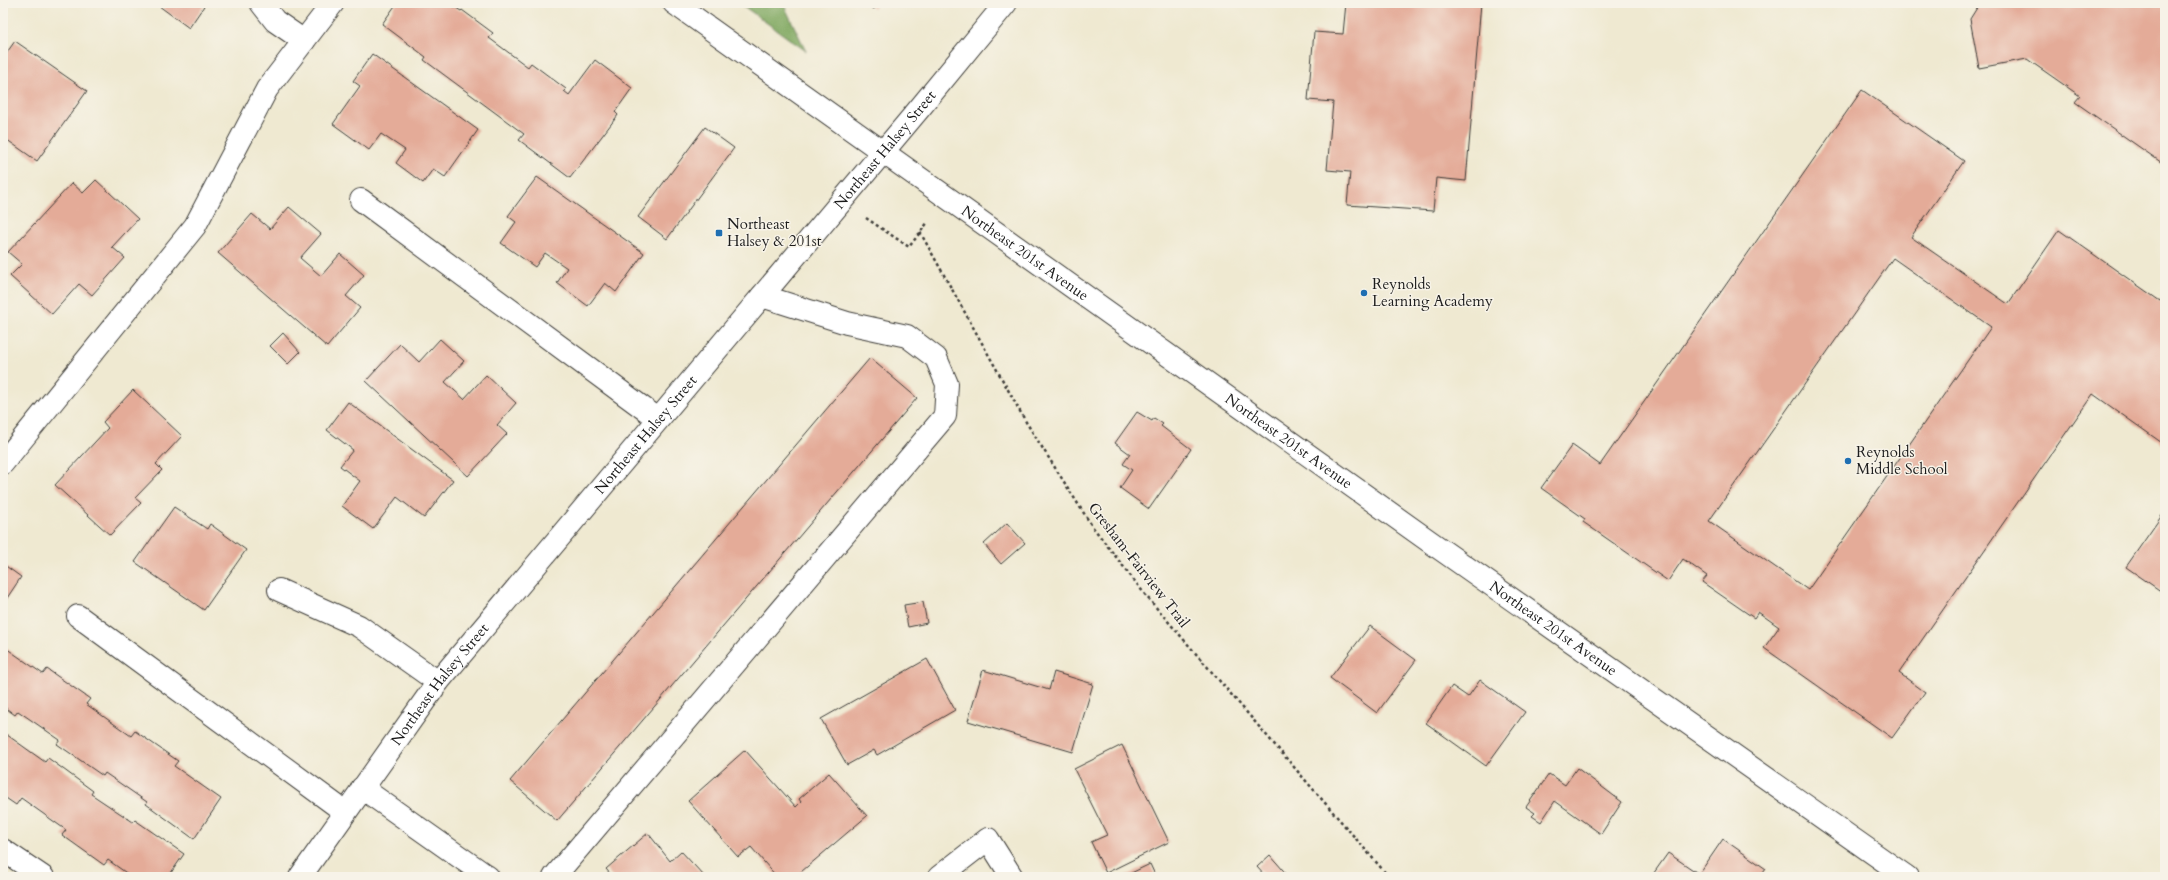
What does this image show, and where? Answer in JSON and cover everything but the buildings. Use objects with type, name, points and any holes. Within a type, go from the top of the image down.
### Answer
[{"type":"street","points":[[261,3],[275,22],[304,41]]},
{"type":"street","points":[[3,463],[195,226],[267,89],[333,3]]},
{"type":"street","name":"Northeast 201st Avenue","points":[[674,3],[1436,545],[1907,877]]},
{"type":"street","name":"Northeast Halsey Street","points":[[300,877],[438,682],[884,152],[1006,3]]},
{"type":"street","points":[[361,200],[658,419]]},
{"type":"street","points":[[554,877],[944,416],[947,384],[936,358],[907,336],[847,323],[762,296]]},
{"type":"street","points":[[279,590],[359,626],[438,682]]},
{"type":"street","points":[[78,616],[345,812]]},
{"type":"street","points":[[362,788],[488,877]]},
{"type":"street","points":[[939,877],[988,839],[1012,877]]},
{"type":"street","points":[[3,850],[43,877]]},
{"type":"path","points":[[842,201],[909,247],[949,198]]},
{"type":"path","name":"Gresham-Fairview Trail","points":[[920,232],[1026,422],[1092,526],[1147,597],[1389,877]]},
{"type":"green space","points":[[739,3],[783,3],[806,51]]},
{"type":"place","name":"Northeast Halsey & 201st","points":[[719,233]]},
{"type":"place","name":"Reynolds Learning Academy","points":[[1364,293]]},
{"type":"place","name":"Reynolds Middle School","points":[[1848,461]]}]
